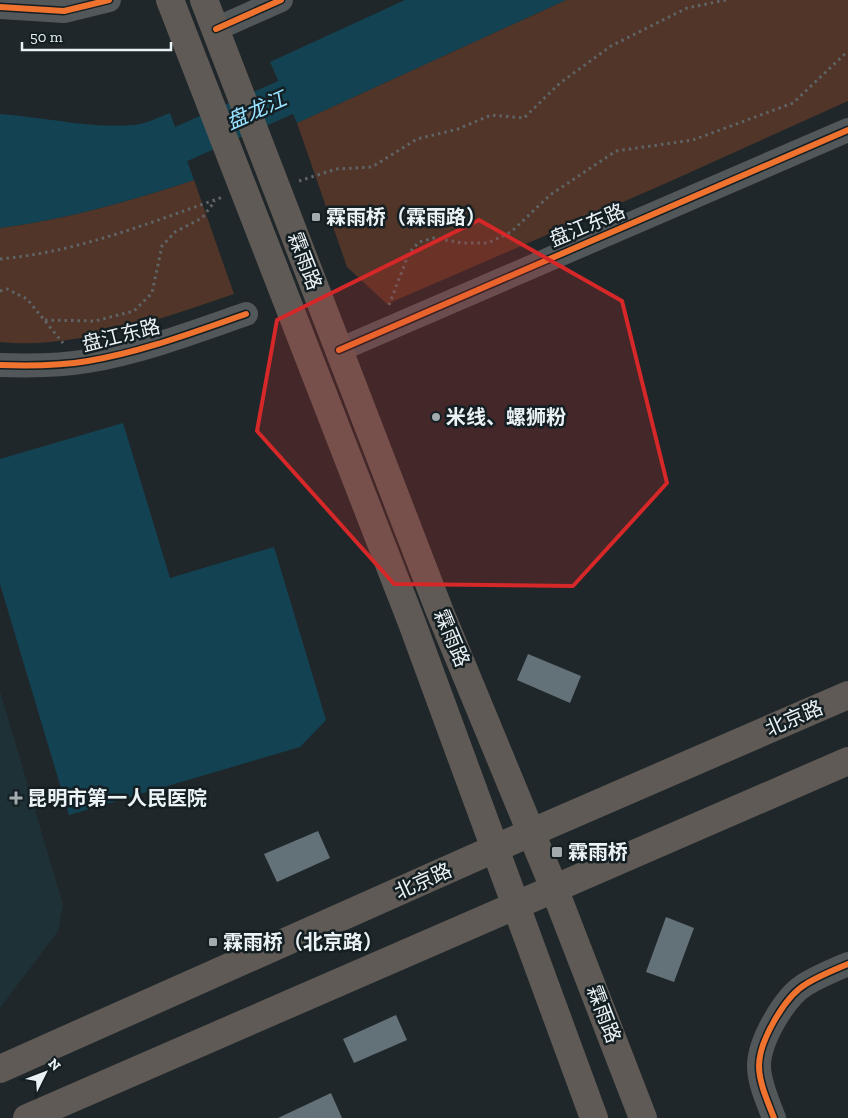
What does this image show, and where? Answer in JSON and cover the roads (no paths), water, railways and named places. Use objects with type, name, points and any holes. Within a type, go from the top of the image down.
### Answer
[{"type":"main road","name":"霖雨路","points":[[170,0],[241,179],[408,614],[594,1118]]},
{"type":"main road","points":[[204,0],[216,29]]},
{"type":"main road","name":"霖雨路","points":[[216,29],[440,612],[468,674],[530,833],[554,888],[643,1118]]},
{"type":"main road","name":"北京路","points":[[0,1069],[530,833],[848,695]]},
{"type":"main road","points":[[27,1118],[848,761]]},
{"type":"street","points":[[0,7],[64,11],[108,0]]},
{"type":"street","points":[[216,29],[281,0]]},
{"type":"street","name":"盘江东路","points":[[339,350],[848,130]]},
{"type":"street","name":"盘江东路","points":[[0,365],[36,366],[74,363],[137,351],[246,314]]},
{"type":"street","points":[[774,1118],[763,1086],[759,1065],[768,1034],[782,1008],[804,984],[848,964]]},
{"type":"water","points":[[405,0],[566,0],[297,123],[270,62]]},
{"type":"water","points":[[170,113],[194,180],[147,195],[50,220],[0,228],[0,114],[117,126],[143,123]]},
{"type":"water","points":[[123,423],[170,578],[274,547],[326,720],[300,747],[69,815],[0,584],[0,459]]},
{"type":"waterway","name":"盘龙江","points":[[134,159],[159,154],[331,77]]},
{"type":"place","name":"霖雨桥（霖雨路）","points":[[316,217]]},
{"type":"place","name":"米线、螺狮粉","points":[[436,417]]},
{"type":"place","name":"昆明市第一人民医院","points":[[16,798]]},
{"type":"place","name":"霖雨桥","points":[[557,852]]},
{"type":"place","name":"霖雨桥（北京路）","points":[[213,942]]}]
